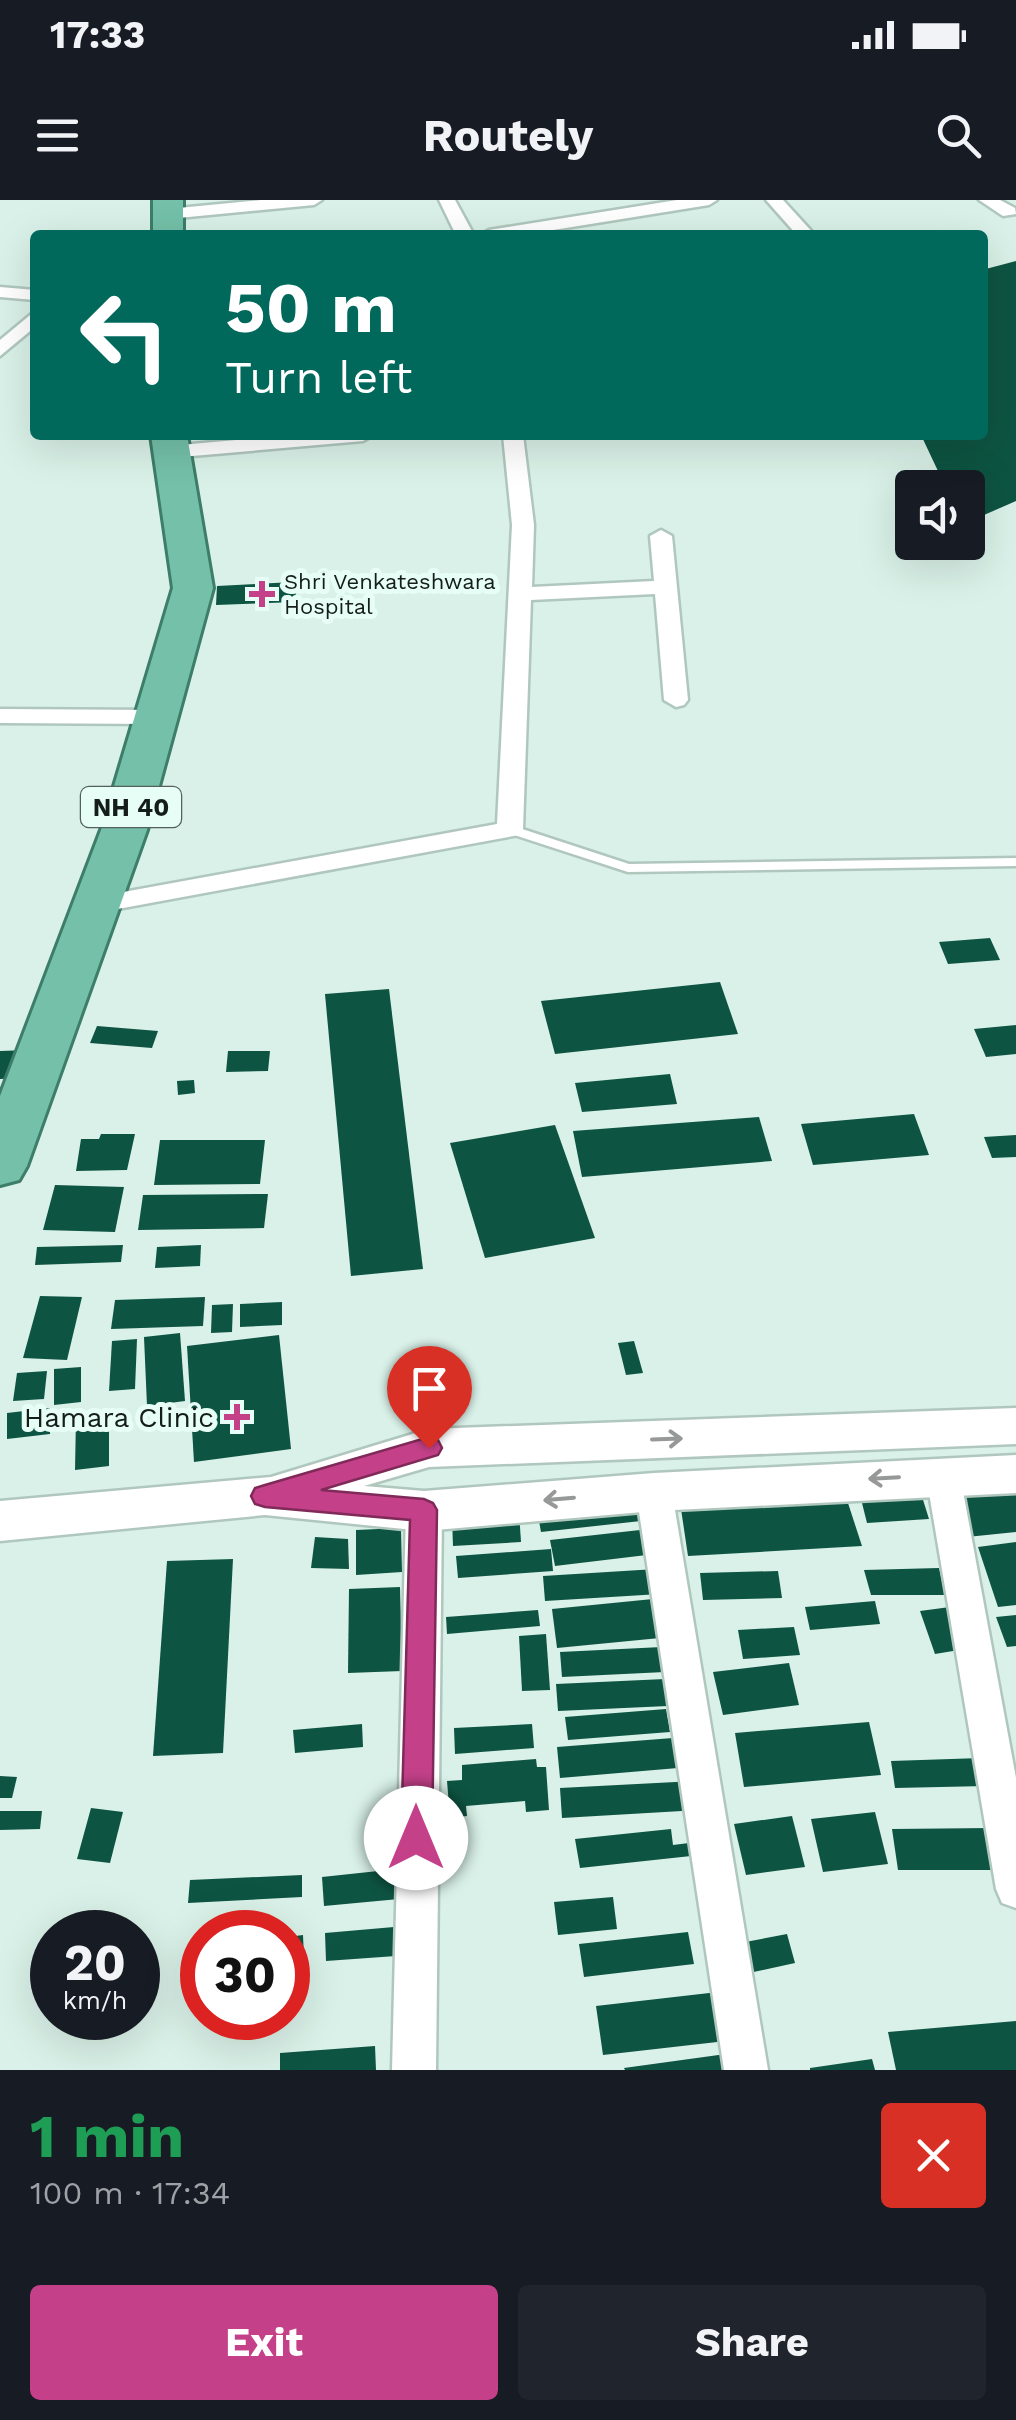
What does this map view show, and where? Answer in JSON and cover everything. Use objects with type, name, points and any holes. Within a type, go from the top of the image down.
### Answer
[{"type":"highway","name":"NH 40","points":[[0,1166],[124,830],[192,588],[169,443]]},
{"type":"street","points":[[168,216],[314,200]]},
{"type":"street","points":[[447,200],[462,230]]},
{"type":"street","points":[[512,230],[618,207],[709,200]]},
{"type":"street","points":[[774,200],[801,230]]},
{"type":"street","points":[[986,200],[1009,212]]},
{"type":"street","points":[[618,207],[635,230]]},
{"type":"street","points":[[0,292],[30,295]]},
{"type":"street","points":[[0,350],[30,322]]},
{"type":"street","points":[[169,443],[242,440]]},
{"type":"street","points":[[96,905],[510,830],[523,526],[513,440]]},
{"type":"street","points":[[661,536],[676,700]]},
{"type":"street","points":[[520,594],[666,587]]},
{"type":"street","points":[[0,716],[156,718]]},
{"type":"street","points":[[265,1496],[429,1448],[1016,1426]]},
{"type":"street","points":[[0,1521],[265,1496],[424,1510],[654,1492],[1016,1474]]},
{"type":"street","points":[[943,1475],[1016,1889]]},
{"type":"street","points":[[654,1492],[746,2070]]},
{"type":"street","points":[[414,2070],[424,1510]]},
{"type":"lane","points":[[510,830],[628,868],[1016,862]]},
{"type":"building","points":[[1016,261],[1016,501],[985,515],[985,470],[938,470],[923,440],[988,440],[988,268]]},
{"type":"building","points":[[295,582],[296,602],[216,605],[217,586]]},
{"type":"building","points":[[990,938],[1000,960],[948,964],[939,942]]},
{"type":"building","points":[[720,982],[738,1034],[555,1054],[541,1001]]},
{"type":"building","points":[[389,989],[423,1269],[351,1276],[325,994]]},
{"type":"building","points":[[1016,1025],[1016,1054],[986,1057],[974,1029]]},
{"type":"building","points":[[97,1026],[158,1031],[152,1048],[90,1043]]},
{"type":"building","points":[[28,1050],[23,1078],[0,1079],[0,1051]]},
{"type":"building","points":[[228,1051],[270,1051],[268,1071],[226,1072]]},
{"type":"building","points":[[670,1074],[677,1104],[582,1112],[575,1083]]},
{"type":"building","points":[[194,1080],[195,1093],[178,1095],[177,1081]]},
{"type":"building","points":[[914,1114],[929,1155],[813,1165],[801,1124]]},
{"type":"building","points":[[759,1117],[772,1161],[582,1177],[573,1131]]},
{"type":"building","points":[[555,1125],[595,1238],[485,1258],[450,1143]]},
{"type":"building","points":[[101,1134],[135,1134],[127,1170],[76,1171],[81,1139],[99,1139]]},
{"type":"building","points":[[1016,1135],[1016,1157],[992,1158],[984,1137]]},
{"type":"building","points":[[160,1140],[265,1140],[260,1184],[154,1185]]},
{"type":"building","points":[[55,1185],[124,1187],[115,1232],[43,1230]]},
{"type":"building","points":[[268,1194],[264,1228],[138,1230],[143,1195]]},
{"type":"building","points":[[123,1245],[121,1262],[35,1265],[37,1247]]},
{"type":"building","points":[[201,1245],[200,1266],[155,1268],[157,1247]]},
{"type":"building","points":[[40,1296],[82,1297],[67,1360],[23,1358]]},
{"type":"building","points":[[205,1297],[203,1326],[111,1329],[115,1300]]},
{"type":"building","points":[[282,1302],[282,1325],[240,1327],[240,1304]]},
{"type":"building","points":[[233,1304],[232,1332],[211,1333],[212,1305]]},
{"type":"building","points":[[180,1333],[185,1401],[147,1406],[144,1337]]},
{"type":"building","points":[[279,1335],[291,1449],[194,1462],[187,1346]]},
{"type":"building","points":[[137,1339],[135,1389],[109,1391],[112,1341]]},
{"type":"building","points":[[634,1341],[643,1373],[626,1375],[618,1343]]},
{"type":"building","points":[[81,1367],[81,1402],[54,1405],[54,1369]]},
{"type":"building","points":[[47,1371],[44,1399],[13,1401],[17,1373]]},
{"type":"building","points":[[50,1408],[50,1434],[7,1439],[7,1413]]},
{"type":"building","points":[[109,1414],[109,1466],[75,1470],[76,1418]]},
{"type":"building","points":[[919,1487],[929,1519],[867,1523],[859,1491]]},
{"type":"building","points":[[1016,1487],[1016,1532],[967,1537],[952,1494]]},
{"type":"building","points":[[646,1498],[650,1520],[541,1532],[537,1510]]},
{"type":"building","points":[[847,1500],[862,1546],[688,1556],[681,1509]]},
{"type":"building","points":[[519,1512],[521,1542],[453,1546],[452,1517]]},
{"type":"building","points":[[401,1528],[402,1572],[356,1575],[356,1530]]},
{"type":"building","points":[[649,1529],[655,1554],[555,1566],[550,1540]]},
{"type":"building","points":[[315,1537],[348,1539],[349,1569],[311,1568]]},
{"type":"building","points":[[1016,1542],[1016,1605],[998,1607],[978,1547]]},
{"type":"building","points":[[551,1549],[553,1571],[458,1578],[456,1556]]},
{"type":"building","points":[[233,1559],[223,1753],[153,1756],[167,1561]]},
{"type":"building","points":[[939,1568],[945,1595],[871,1595],[864,1570]]},
{"type":"building","points":[[656,1569],[660,1594],[545,1601],[543,1576]]},
{"type":"building","points":[[778,1571],[782,1598],[703,1600],[700,1573]]},
{"type":"building","points":[[400,1587],[402,1671],[348,1673],[349,1589]]},
{"type":"building","points":[[653,1599],[660,1638],[557,1648],[552,1609]]},
{"type":"building","points":[[875,1601],[880,1624],[810,1630],[805,1607]]},
{"type":"building","points":[[950,1607],[965,1649],[935,1654],[920,1611]]},
{"type":"building","points":[[538,1610],[540,1626],[447,1634],[446,1617]]},
{"type":"building","points":[[1016,1615],[1016,1646],[1007,1647],[996,1617]]},
{"type":"building","points":[[794,1627],[800,1655],[743,1659],[738,1630]]},
{"type":"building","points":[[546,1634],[550,1690],[522,1691],[519,1636]]},
{"type":"building","points":[[662,1647],[665,1672],[562,1677],[560,1652]]},
{"type":"building","points":[[789,1663],[799,1705],[723,1715],[713,1672]]},
{"type":"building","points":[[665,1679],[668,1706],[558,1711],[556,1684]]},
{"type":"building","points":[[666,1709],[670,1732],[568,1740],[565,1717]]},
{"type":"building","points":[[869,1722],[881,1775],[744,1787],[735,1733]]},
{"type":"building","points":[[362,1724],[363,1747],[295,1753],[293,1730]]},
{"type":"building","points":[[532,1724],[534,1748],[455,1754],[454,1728]]},
{"type":"building","points":[[673,1738],[678,1768],[560,1778],[557,1747]]},
{"type":"building","points":[[981,1758],[986,1786],[895,1788],[891,1761]]},
{"type":"building","points":[[536,1759],[537,1767],[546,1767],[549,1810],[526,1812],[525,1801],[466,1806],[467,1816],[450,1818],[447,1781],[462,1780],[462,1765]]},
{"type":"building","points":[[0,1776],[17,1777],[12,1798],[0,1798]]},
{"type":"building","points":[[695,1781],[699,1810],[562,1818],[560,1788]]},
{"type":"building","points":[[91,1808],[123,1812],[110,1863],[77,1859]]},
{"type":"building","points":[[0,1811],[42,1811],[40,1829],[0,1830]]},
{"type":"building","points":[[875,1812],[888,1864],[823,1872],[811,1819]]},
{"type":"building","points":[[792,1816],[805,1867],[746,1875],[734,1824]]},
{"type":"building","points":[[991,1828],[998,1870],[898,1870],[892,1829]]},
{"type":"building","points":[[671,1829],[673,1845],[689,1843],[691,1856],[580,1868],[575,1839]]},
{"type":"building","points":[[397,1869],[399,1899],[324,1906],[322,1877]]},
{"type":"building","points":[[302,1875],[302,1897],[188,1903],[190,1880]]},
{"type":"building","points":[[613,1897],[617,1929],[558,1935],[554,1902]]},
{"type":"building","points":[[394,1927],[396,1956],[326,1961],[325,1933]]},
{"type":"building","points":[[688,1932],[694,1964],[584,1977],[579,1944]]},
{"type":"building","points":[[787,1934],[795,1963],[749,1973],[740,1943]]},
{"type":"building","points":[[718,1992],[726,2041],[603,2055],[596,2006]]},
{"type":"building","points":[[1016,2021],[1016,2070],[896,2070],[888,2032]]},
{"type":"building","points":[[375,2046],[376,2070],[280,2070],[280,2053]]},
{"type":"building","points":[[733,2053],[736,2070],[624,2068]]},
{"type":"building","points":[[872,2059],[875,2070],[810,2070],[810,2068]]},
{"type":"place","name":"Shri Venkateshwara Hospital","points":[[262,594]]},
{"type":"place","name":"Hamara Clinic","points":[[237,1417]]},
{"type":"route","points":[[416,1838],[424,1510],[265,1496],[429,1448]]}]
